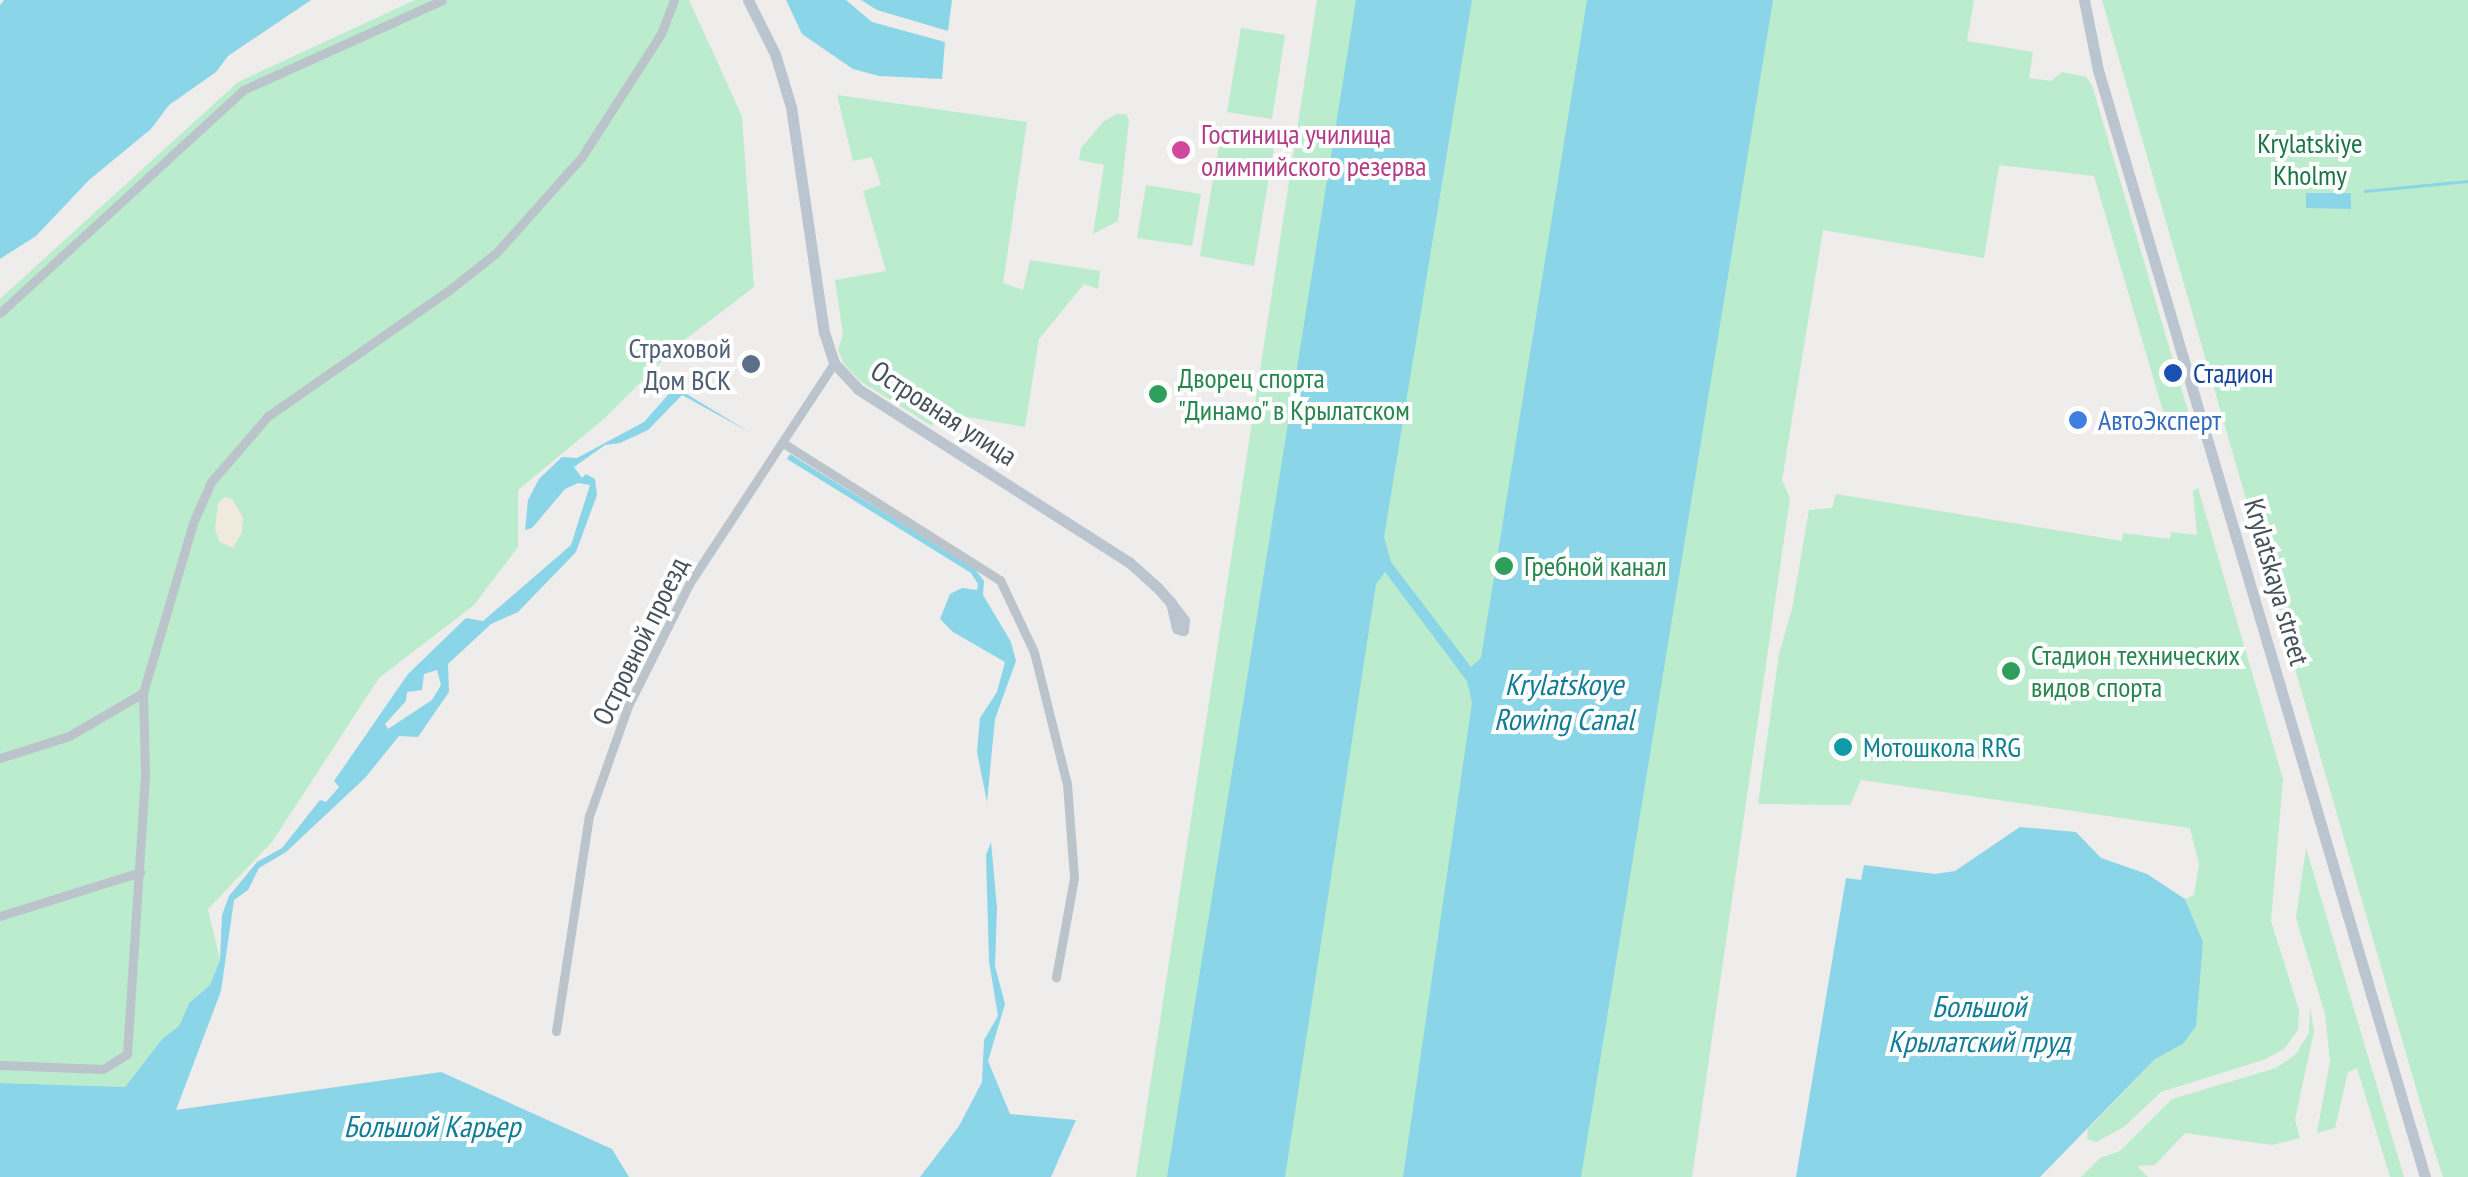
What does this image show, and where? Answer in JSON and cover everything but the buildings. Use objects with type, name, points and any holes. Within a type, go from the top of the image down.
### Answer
[{"type":"main road","name":"Островная улица","points":[[748,0],[776,54],[791,106],[824,332],[834,363],[858,390],[1129,562],[1184,620]]},
{"type":"main road","name":"Krylatskaya street","points":[[2084,0],[2098,70],[2424,1177]]},
{"type":"street","points":[[0,313],[243,90],[442,0]]},
{"type":"street","points":[[0,1064],[103,1069],[123,1060],[130,1043],[140,872],[143,693],[192,523],[210,482],[233,451],[268,416],[496,253],[581,158],[661,34],[674,0]]},
{"type":"street","name":"Островной проезд","points":[[556,1031],[589,816],[628,706],[689,584],[834,363]]},
{"type":"street","points":[[782,443],[1000,580],[1034,652],[1067,784],[1074,878],[1056,977]]},
{"type":"street","points":[[0,758],[69,736],[143,693]]},
{"type":"street","points":[[0,916],[140,872]]},
{"type":"green space","points":[[415,0],[689,0],[742,116],[754,287],[678,345],[606,417],[518,490],[518,547],[474,605],[379,678],[272,842],[208,909],[220,960],[210,985],[189,1003],[179,1026],[163,1038],[125,1087],[0,1083],[0,299],[238,82]]},
{"type":"green space","name":"Гребной канал","points":[[1317,0],[1974,0],[1967,41],[2033,52],[2029,78],[2051,81],[2062,72],[2086,77],[2092,85],[2190,418],[2168,428],[2094,176],[1999,165],[1984,258],[1823,230],[1782,480],[1790,498],[1692,1177],[1136,1177]]},
{"type":"green space","name":"Krylatskiye Kholmy","points":[[2102,0],[2468,0],[2468,1177],[2443,1177],[2431,1140]]},
{"type":"green space","points":[[1241,28],[1285,35],[1272,119],[1227,112]]},
{"type":"green space","points":[[837,95],[1027,122],[1003,283],[1023,290],[1030,260],[1100,271],[1098,289],[1084,284],[1039,339],[1025,427],[939,412],[932,426],[860,381],[844,364],[838,350],[843,334],[835,280],[886,271],[863,191],[881,185],[872,157],[853,161]]},
{"type":"green space","points":[[1126,114],[1129,120],[1118,221],[1093,234],[1104,165],[1079,160],[1081,148],[1104,121]]},
{"type":"green space","points":[[1222,127],[1276,136],[1254,266],[1200,256]]},
{"type":"green space","points":[[1146,185],[1201,194],[1192,246],[1137,238]]},
{"type":"green space","name":"Стадион технических видов спорта","points":[[2198,488],[2283,779],[2271,921],[2299,1010],[2298,1030],[2284,1049],[2266,1059],[2161,1092],[2124,1127],[2096,1142],[2087,1139],[2088,1129],[2155,1059],[2183,1044],[2203,942],[2185,899],[2194,895],[2199,864],[2190,828],[1861,780],[1850,805],[1758,804],[1779,654],[1792,609],[1809,510],[1832,508],[1836,494],[2122,541],[2123,533],[2170,539],[2171,532],[2197,535],[2193,491]]},
{"type":"green space","points":[[2306,848],[2404,1177],[2390,1177],[2357,1068],[2348,1072],[2335,1128],[2317,1133],[2330,1061],[2325,1014],[2296,918]]},
{"type":"green space","points":[[2310,1007],[2314,1031],[2295,1120],[2300,1138],[2272,1145],[2185,1133],[2155,1165],[2137,1166],[2148,1177],[2081,1177],[2100,1158],[2120,1151],[2172,1099],[2276,1068],[2296,1054],[2309,1033]]},
{"type":"sand","points":[[225,497],[232,499],[243,517],[242,532],[233,548],[220,542],[215,529],[218,503]]},
{"type":"water","points":[[4,0],[311,0],[228,56],[216,72],[169,105],[151,129],[89,180],[36,236],[0,259],[0,5]]},
{"type":"water","points":[[786,0],[846,0],[872,22],[945,42],[942,79],[879,76],[853,69],[802,34]]},
{"type":"water","points":[[861,0],[952,0],[948,31],[877,10]]},
{"type":"water","name":"Krylatskoye Rowing Canal","points":[[1356,0],[1472,0],[1384,537],[1391,562],[1471,667],[1481,658],[1587,0],[1773,0],[1581,1177],[1403,1177],[1472,703],[1467,681],[1385,572],[1376,584],[1285,1177],[1167,1177]]},
{"type":"water","points":[[2306,193],[2351,193],[2351,209],[2306,208]]},
{"type":"water","name":"Большой Карьер","points":[[675,387],[751,433],[682,395],[648,430],[620,443],[605,445],[574,467],[582,478],[586,474],[595,479],[597,495],[576,552],[518,612],[491,624],[448,664],[449,692],[418,737],[399,736],[365,778],[286,852],[259,868],[248,890],[234,900],[221,991],[176,1110],[441,1072],[612,1149],[629,1177],[0,1177],[0,1083],[125,1087],[163,1038],[179,1026],[189,1003],[210,985],[220,960],[222,915],[229,896],[257,862],[282,848],[320,800],[326,802],[339,787],[334,781],[408,674],[466,618],[483,621],[571,545],[590,485],[578,483],[565,489],[532,528],[525,530],[528,500],[539,479],[562,457],[577,458],[644,422]],"holes":[[[437,670],[441,685],[432,700],[388,729],[385,724],[406,701],[407,692],[422,690],[424,674]]]},
{"type":"water","points":[[790,454],[975,569],[984,581],[983,595],[1011,642],[1016,661],[995,719],[987,802],[977,752],[980,718],[997,692],[1005,662],[953,632],[940,619],[950,594],[962,588],[977,590],[978,584],[971,573],[787,459]]},
{"type":"water","name":"Большой Крылатский пруд","points":[[2020,827],[2076,832],[2101,858],[2147,874],[2185,899],[2203,942],[2196,1026],[2183,1044],[2155,1059],[2040,1177],[1796,1177],[1846,878],[1861,880],[1864,865],[1935,874],[1955,871]]},
{"type":"water","points":[[991,842],[997,908],[995,966],[1005,1004],[988,1061],[1010,1114],[1076,1120],[1051,1177],[920,1177],[959,1126],[982,1082],[984,1040],[998,1016],[989,961],[986,855]]},
{"type":"waterway","points":[[2365,191],[2468,181]]},
{"type":"place","name":"Гостиница училища олимпийского резерва","points":[[1181,150]]},
{"type":"place","name":"Страховой Дом ВСК","points":[[751,364]]},
{"type":"place","name":"Стадион","points":[[2173,373]]},
{"type":"place","name":"Дворец спорта \"Динамо\" в Крылатском","points":[[1158,394]]},
{"type":"place","name":"АвтоЭксперт","points":[[2078,420]]},
{"type":"place","name":"Гребной канал","points":[[1504,566]]},
{"type":"place","name":"Стадион технических видов спорта","points":[[2011,671]]},
{"type":"place","name":"Мотошкола RRG","points":[[1843,747]]}]
